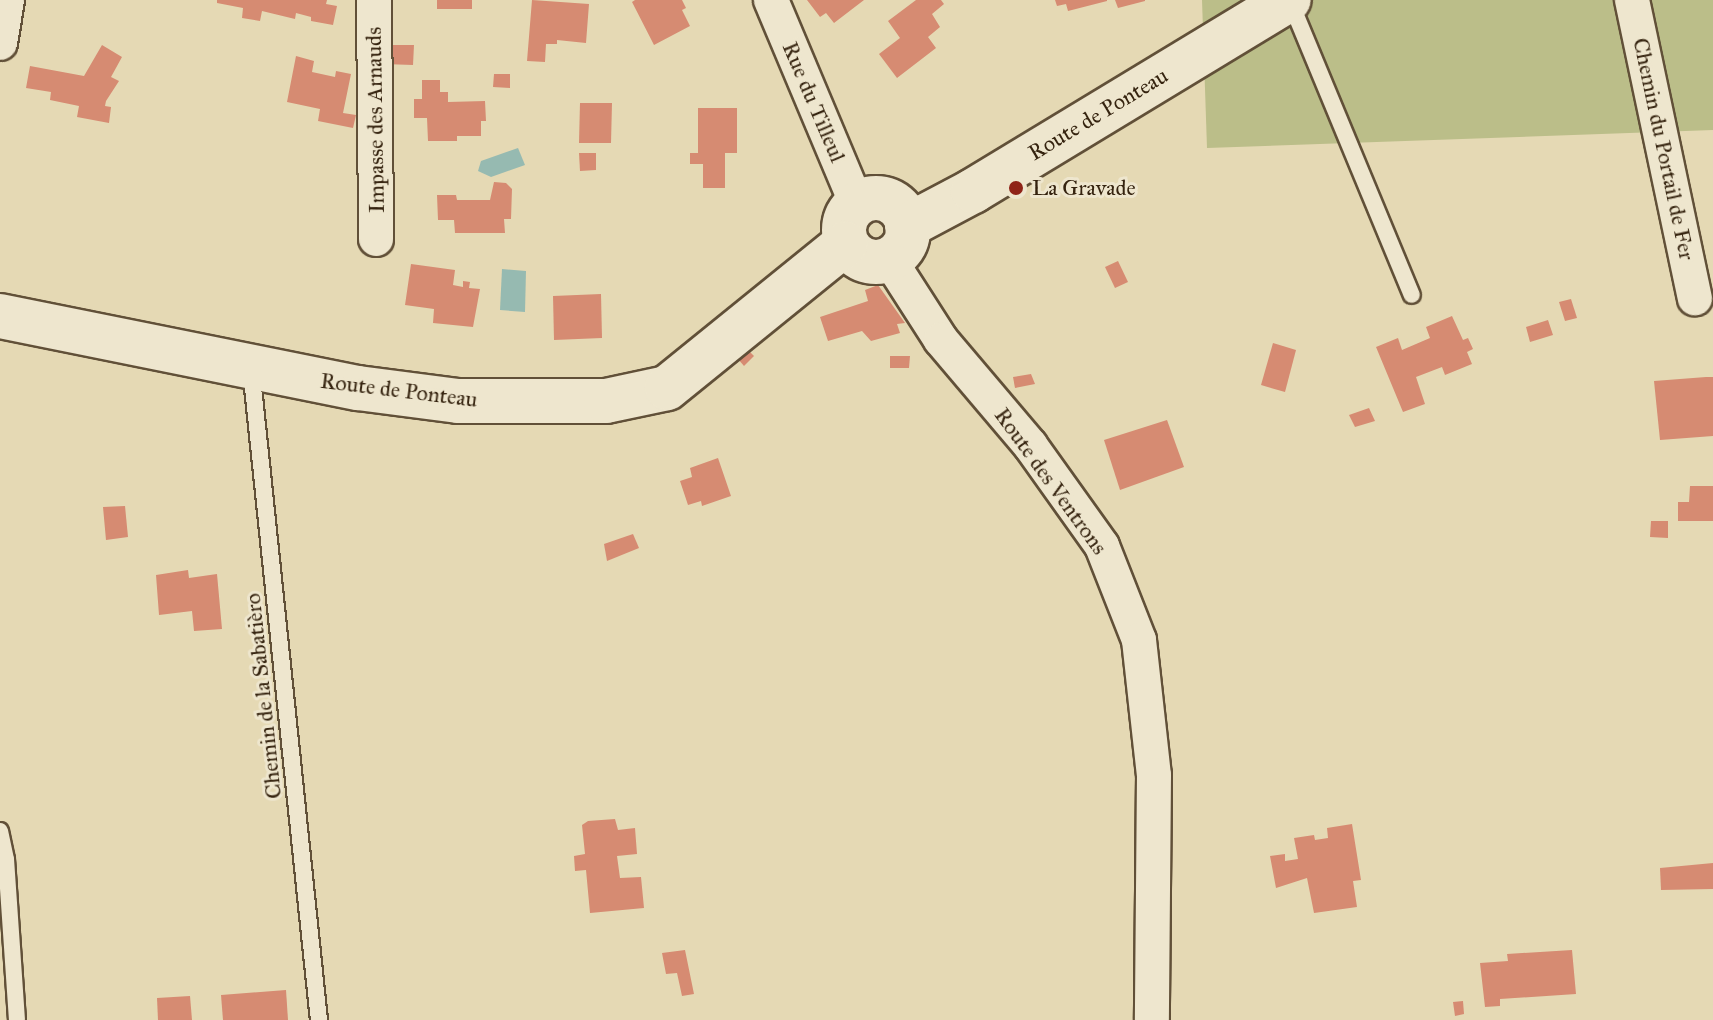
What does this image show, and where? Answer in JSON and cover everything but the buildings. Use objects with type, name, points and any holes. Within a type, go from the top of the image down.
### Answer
[{"type":"street","points":[[0,43],[7,0]]},
{"type":"street","name":"Impasse des Arnauds","points":[[374,0],[376,239]]},
{"type":"street","name":"Rue du Tilleul","points":[[771,0],[852,224]]},
{"type":"street","name":"Route de Ponteau","points":[[898,242],[973,191],[1289,0]]},
{"type":"street","name":"Chemin du Portail de Fer","points":[[1632,0],[1695,298]]},
{"type":"street","points":[[872,198],[886,200],[899,209],[898,242],[868,261],[857,257],[852,224],[872,198]]},
{"type":"street","name":"Route de Ponteau","points":[[0,316],[358,388],[458,401],[606,401],[667,388],[852,224]]},
{"type":"street","name":"Route des Ventrons","points":[[898,242],[941,340],[1030,445],[1102,546],[1139,640],[1154,775],[1152,1020]]},
{"type":"lane","points":[[1289,0],[1412,295]]},
{"type":"lane","name":"Chemin de la Sabatièro","points":[[251,367],[319,1020]]},
{"type":"lane","points":[[0,831],[6,859],[17,1020]]},
{"type":"green space","points":[[1202,0],[1713,0],[1713,130],[1207,148]]},
{"type":"water","points":[[518,148],[525,165],[491,177],[478,171],[481,161]]},
{"type":"water","points":[[502,269],[526,271],[525,312],[500,310]]},
{"type":"place","name":"La Gravade","points":[[1016,188]]}]
